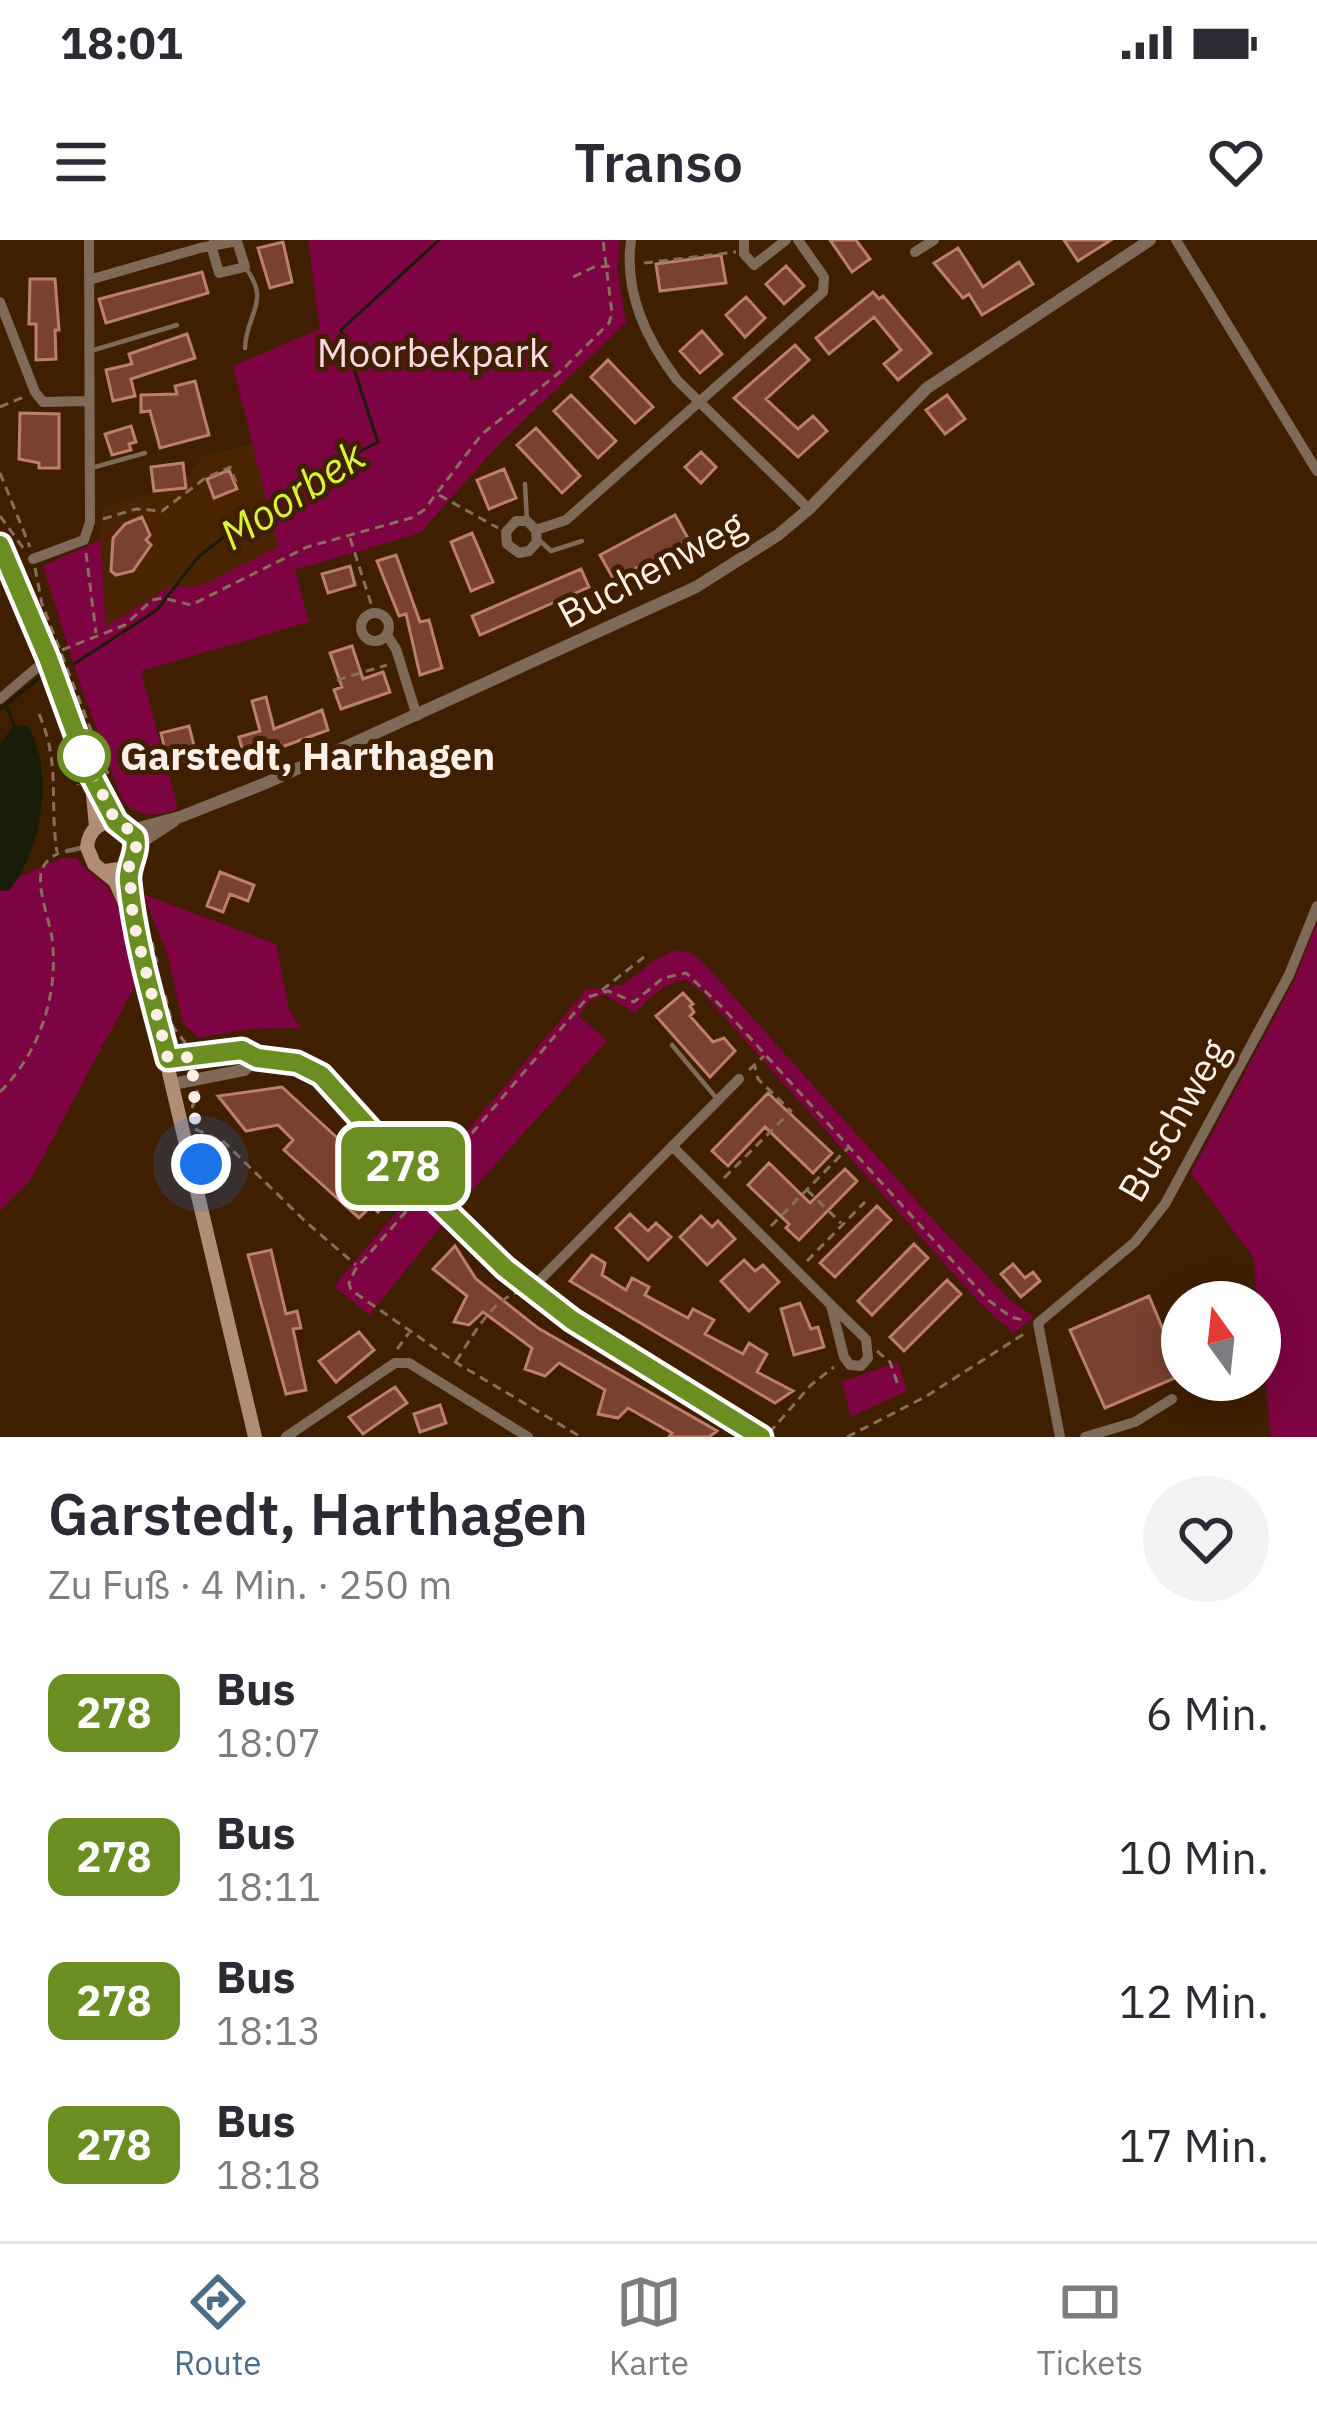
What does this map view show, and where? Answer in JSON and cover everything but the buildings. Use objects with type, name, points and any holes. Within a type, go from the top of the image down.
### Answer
[{"type":"main road","points":[[0,545],[4,563],[55,655],[90,773],[95,827],[87,848],[91,860],[106,871],[133,920]]},
{"type":"main road","points":[[90,773],[128,832],[133,920],[255,1437]]},
{"type":"main road","points":[[95,827],[128,832]]},
{"type":"main road","points":[[106,871],[129,865]]},
{"type":"street","points":[[33,559],[84,540],[90,522],[89,240]]},
{"type":"street","points":[[632,240],[632,289],[647,336],[677,380],[809,509]]},
{"type":"street","points":[[744,245],[754,265],[785,240]]},
{"type":"street","points":[[534,530],[530,551],[519,553],[508,546],[506,532],[516,521],[534,530],[566,520],[824,292],[824,277],[798,240]]},
{"type":"street","points":[[915,252],[934,240]]},
{"type":"street","name":"Buchenweg","points":[[128,832],[180,817],[417,716],[695,587],[764,545],[809,509],[927,388],[1150,240]]},
{"type":"street","points":[[1176,240],[1317,471]]},
{"type":"street","points":[[89,280],[211,245],[237,241],[245,267],[219,273],[211,245]]},
{"type":"street","points":[[0,302],[35,392],[43,401],[88,401]]},
{"type":"street","points":[[387,635],[373,641],[362,633],[362,620],[374,613],[386,618],[387,635],[417,716]]},
{"type":"street","points":[[0,699],[55,655]]},
{"type":"street","name":"Buschweg","points":[[1038,1323],[1135,1242],[1165,1204],[1289,975],[1317,906]]},
{"type":"street","points":[[168,1059],[242,1050],[257,1058],[285,1059],[321,1075],[474,1240],[531,1289],[594,1334],[763,1437]]},
{"type":"street","points":[[173,1084],[244,1070],[257,1058]]},
{"type":"street","points":[[531,1289],[739,1079]]},
{"type":"street","points":[[672,1146],[797,1271],[832,1305],[866,1339],[868,1358],[861,1366],[850,1365],[844,1357],[832,1305]]},
{"type":"street","points":[[1038,1323],[1060,1437]]},
{"type":"street","points":[[286,1437],[395,1363],[410,1363],[528,1437]]},
{"type":"street","points":[[1085,1437],[1135,1422],[1169,1401]]},
{"type":"lane","points":[[245,267],[254,279],[259,306],[245,330],[245,348]]},
{"type":"lane","points":[[89,352],[177,325]]},
{"type":"lane","points":[[89,468],[145,453]]},
{"type":"lane","points":[[525,484],[534,530],[551,551],[581,541]]},
{"type":"lane","points":[[67,851],[87,848]]},
{"type":"lane","points":[[672,1046],[718,1100]]},
{"type":"path","points":[[55,655],[125,625],[144,606],[163,598],[191,605],[307,547],[411,518],[437,494],[482,434],[560,372],[609,323],[612,313],[603,240]]},
{"type":"path","points":[[572,277],[606,266],[744,245]]},
{"type":"path","points":[[0,406],[35,392]]},
{"type":"path","points":[[90,522],[136,509],[162,512],[204,479],[230,467],[236,482]]},
{"type":"path","points":[[0,472],[26,530],[55,655],[112,788]]},
{"type":"path","points":[[437,494],[506,532]]},
{"type":"path","points":[[0,516],[33,559]]},
{"type":"path","points":[[350,536],[374,613]]},
{"type":"path","points":[[84,540],[96,634]]},
{"type":"path","points":[[337,680],[400,661]]},
{"type":"path","points":[[39,714],[56,776],[57,854]]},
{"type":"path","points":[[0,1092],[27,1059],[44,1022],[53,965],[41,873],[57,854],[67,851]]},
{"type":"path","points":[[148,931],[158,965]]},
{"type":"path","points":[[581,1437],[410,1332],[351,1290],[350,1276],[588,997],[644,957]]},
{"type":"path","points":[[600,991],[634,1002],[663,978],[686,973],[998,1309],[1038,1323]]},
{"type":"path","points":[[162,985],[173,1027],[190,1057]]},
{"type":"path","points":[[739,1079],[765,1054]]},
{"type":"path","points":[[714,1188],[790,1111],[758,1079],[754,1064]]},
{"type":"path","points":[[192,1108],[195,1080]]},
{"type":"path","points":[[193,1129],[224,1142],[358,1267]]},
{"type":"path","points":[[762,1235],[849,1148]]},
{"type":"path","points":[[807,1190],[842,1225]]},
{"type":"path","points":[[797,1271],[865,1202]]},
{"type":"path","points":[[455,1363],[482,1322],[508,1295],[531,1289]]},
{"type":"path","points":[[847,1437],[961,1376],[1038,1323]]},
{"type":"path","points":[[395,1363],[396,1351],[410,1332]]},
{"type":"path","points":[[869,1348],[890,1362],[899,1388]]},
{"type":"path","points":[[763,1437],[844,1357]]},
{"type":"shaded area","points":[[255,443],[279,547],[203,585],[167,588],[105,628],[103,507],[183,483],[202,457]]},
{"type":"shaded area","points":[[14,725],[28,726],[43,787],[30,854],[9,890],[0,891],[0,744]]},
{"type":"green space","name":"Moorbekpark","points":[[308,240],[620,240],[617,270],[626,323],[501,442],[420,533],[295,570],[309,622],[141,671],[178,809],[141,813],[122,800],[43,566],[100,540],[106,627],[167,588],[203,585],[278,547],[233,366],[320,329]]},
{"type":"green space","points":[[62,858],[77,858],[110,891],[124,924],[137,982],[30,1181],[0,1211],[0,891]]},
{"type":"green space","points":[[143,894],[276,944],[289,1010],[301,1028],[247,1029],[199,1038],[183,1023],[167,953]]},
{"type":"green space","points":[[1317,922],[1317,1437],[1271,1437],[1267,1401],[1281,1401],[1281,1281],[1255,1281],[1253,1257],[1191,1173],[1295,979]]},
{"type":"green space","points":[[673,951],[688,952],[701,960],[939,1226],[1010,1300],[1035,1317],[1013,1333],[979,1302],[701,991],[686,980],[658,992],[635,1013],[605,995],[589,1001],[579,1016],[607,1041],[466,1197],[437,1166],[586,990],[623,985]]},
{"type":"green space","points":[[414,1191],[444,1223],[369,1315],[334,1286]]},
{"type":"green space","points":[[898,1362],[907,1391],[851,1417],[842,1382]]},
{"type":"waterway","name":"Moorbek","points":[[74,664],[157,610],[199,556],[283,492],[378,442],[341,330],[439,240]]},
{"type":"waterway","name":"Moorbek","points":[[0,709],[43,675]]},
{"type":"waterway","points":[[6,706],[14,725]]},
{"type":"bus line","name":"278","points":[[0,545],[90,773],[116,822],[135,837],[137,845],[129,865],[133,920],[168,1059],[242,1050],[257,1058],[285,1059],[321,1075],[424,1189],[505,1268],[572,1320],[761,1437]]},
{"type":"place","name":"Garstedt, Harthagen","points":[[84,756]]},
{"type":"route","points":[[84,756],[116,822],[130,830],[136,841],[136,854],[129,865],[133,920],[168,1059],[190,1057],[198,1090],[192,1108],[201,1164]]}]
